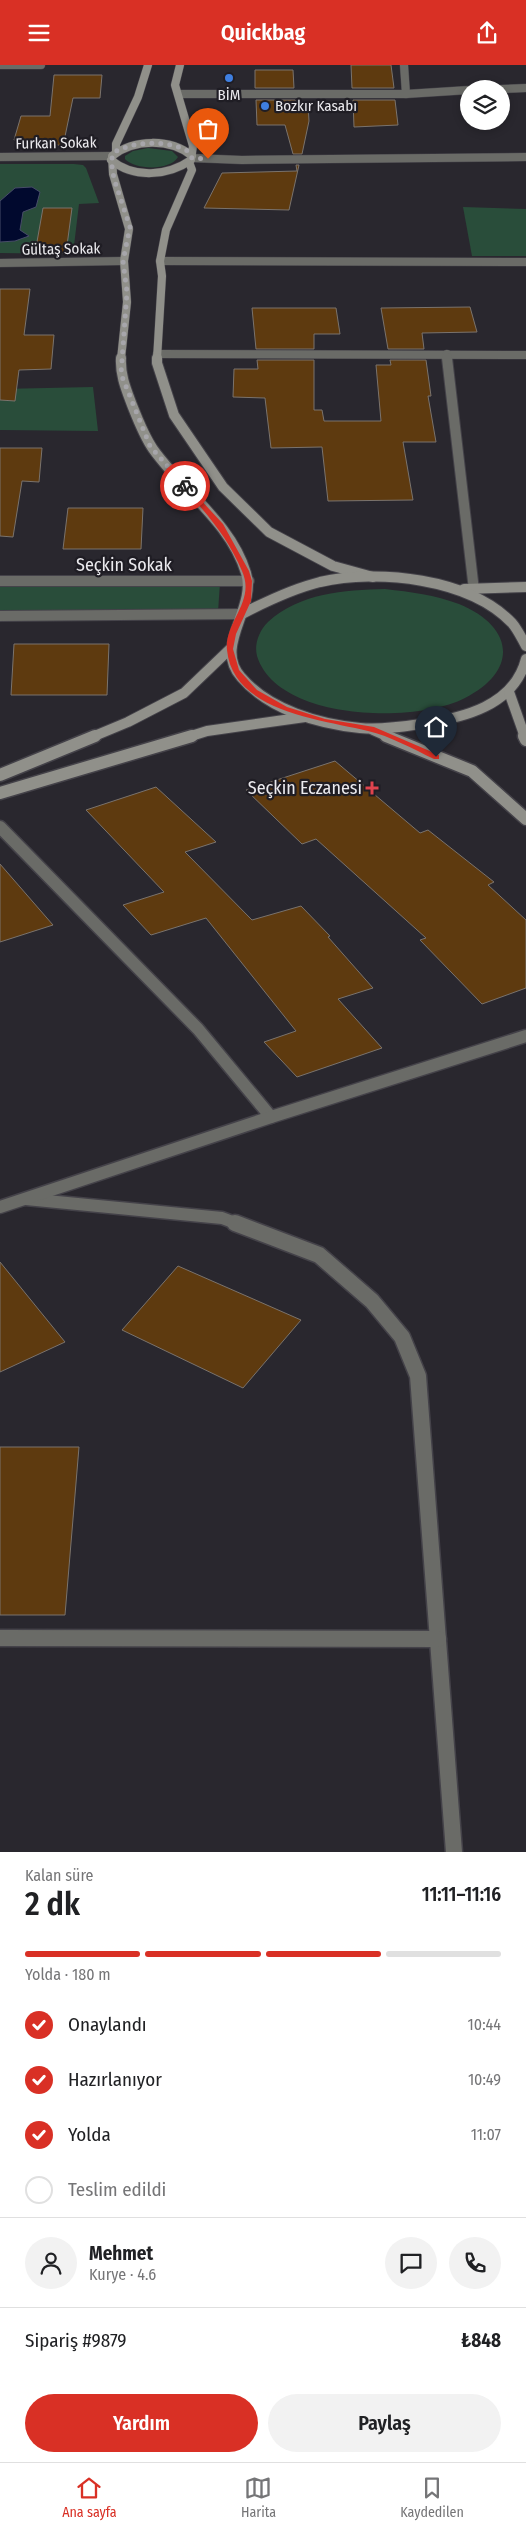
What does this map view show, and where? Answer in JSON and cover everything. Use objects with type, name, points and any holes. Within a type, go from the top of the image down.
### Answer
[{"type":"main road","points":[[148,65],[138,97],[116,144],[113,156],[114,179],[130,227],[123,261],[127,292],[121,374],[150,446],[221,525],[249,581],[247,601],[233,634],[230,649],[236,671],[254,691],[285,709],[310,717],[371,729],[472,771],[526,819]]},
{"type":"main road","points":[[180,65],[175,85],[192,146],[192,170],[166,230],[160,261],[162,276],[157,354],[157,363],[174,415],[223,487],[269,531],[333,566],[373,577]]},
{"type":"main road","points":[[113,156],[134,145],[159,144],[181,148],[191,159]]},
{"type":"main road","points":[[113,156],[122,168],[144,172],[168,170],[191,159]]},
{"type":"main road","points":[[242,614],[294,589],[332,580],[373,577],[415,580],[454,589],[482,600],[504,614],[520,631],[526,646]]},
{"type":"main road","points":[[454,589],[474,590],[526,587]]},
{"type":"main road","points":[[0,775],[128,722],[184,693],[230,649]]},
{"type":"main road","points":[[371,729],[420,725],[457,717],[486,706],[509,691],[525,671],[526,659]]},
{"type":"main road","points":[[509,691],[526,740]]},
{"type":"main road","points":[[0,793],[207,731],[310,717]]},
{"type":"street","points":[[0,65],[41,65]]},
{"type":"street","points":[[404,65],[406,94]]},
{"type":"street","points":[[510,89],[526,88]]},
{"type":"street","points":[[178,94],[406,94],[460,91]]},
{"type":"street","name":"Furkan Sokak","points":[[0,157],[113,156]]},
{"type":"street","points":[[191,159],[526,157]]},
{"type":"street","name":"Gültaş Sokak","points":[[0,263],[123,261]]},
{"type":"street","points":[[160,261],[526,262]]},
{"type":"street","points":[[157,354],[526,355]]},
{"type":"street","points":[[447,354],[474,590]]},
{"type":"street","name":"Seçkin Sokak","points":[[0,581],[249,581]]},
{"type":"street","points":[[0,615],[242,614]]},
{"type":"street","points":[[0,827],[198,1029],[271,1117]]},
{"type":"street","points":[[0,1207],[271,1117],[526,1036]]},
{"type":"street","points":[[26,1199],[222,1218],[320,1255],[372,1301],[402,1337],[418,1376],[454,1852]]},
{"type":"street","points":[[0,1638],[438,1639]]},
{"type":"green space","points":[[148,148],[172,151],[178,157],[174,162],[160,167],[144,167],[130,163],[125,159],[125,156],[133,151]]},
{"type":"green space","points":[[0,164],[74,164],[83,165],[86,168],[99,203],[79,204],[73,254],[0,253]]},
{"type":"green space","points":[[463,207],[526,209],[526,256],[472,256]]},
{"type":"green space","points":[[93,387],[98,431],[0,430],[0,389]]},
{"type":"green space","points":[[220,583],[218,612],[0,612],[0,584]]},
{"type":"green space","points":[[385,589],[441,598],[477,613],[490,624],[499,636],[503,649],[502,662],[495,675],[483,687],[465,698],[443,706],[414,712],[382,713],[350,711],[318,705],[291,694],[270,678],[256,651],[260,634],[268,622],[281,612],[308,599],[338,592]]},
{"type":"water","points":[[32,187],[40,192],[36,207],[23,212],[20,230],[29,236],[15,241],[0,242],[0,201],[15,188]]},
{"type":"building","points":[[351,65],[391,65],[394,88],[352,88]]},
{"type":"building","points":[[255,70],[293,70],[294,88],[255,88]]},
{"type":"building","points":[[54,75],[102,75],[100,98],[73,98],[63,146],[47,143],[47,141],[14,140],[21,116],[50,116]]},
{"type":"building","points":[[256,100],[295,100],[296,103],[308,103],[309,121],[302,154],[293,154],[285,125],[257,125]]},
{"type":"building","points":[[353,100],[395,100],[398,125],[354,127]]},
{"type":"building","points":[[296,165],[299,165],[289,210],[204,208],[222,173],[297,171]]},
{"type":"building","points":[[43,208],[72,208],[66,253],[35,253]]},
{"type":"building","points":[[0,289],[30,289],[24,335],[54,335],[51,369],[19,370],[15,401],[0,400]]},
{"type":"building","points":[[470,307],[477,332],[422,333],[424,349],[388,349],[381,308]]},
{"type":"building","points":[[252,308],[336,308],[340,334],[314,334],[314,349],[256,349]]},
{"type":"building","points":[[257,360],[314,360],[314,410],[322,410],[324,421],[381,421],[376,365],[391,365],[390,360],[426,360],[431,396],[428,396],[436,442],[403,442],[413,500],[328,501],[322,447],[271,448],[265,398],[233,397],[234,369],[258,369]]},
{"type":"building","points":[[0,448],[42,448],[39,482],[22,481],[13,537],[0,536]]},
{"type":"building","points":[[68,508],[143,508],[141,549],[63,549]]},
{"type":"building","points":[[14,644],[109,644],[107,695],[11,695]]},
{"type":"building","points":[[335,761],[420,833],[428,830],[494,882],[488,885],[526,920],[526,988],[482,1004],[420,940],[426,938],[316,839],[302,844],[246,790]]},
{"type":"building","points":[[156,787],[216,842],[185,852],[252,920],[301,906],[330,936],[328,937],[373,988],[338,999],[382,1048],[297,1077],[264,1042],[296,1031],[206,918],[151,935],[123,905],[164,892],[86,810]]},
{"type":"building","points":[[0,864],[53,925],[0,942]]},
{"type":"building","points":[[0,1262],[65,1342],[0,1372]]},
{"type":"building","points":[[178,1266],[301,1320],[243,1388],[122,1330]]},
{"type":"building","points":[[0,1447],[79,1447],[65,1615],[0,1615]]},
{"type":"way so far","points":[[185,486],[150,446],[121,374],[127,292],[123,261],[130,227],[114,179],[111,160],[116,151],[134,145],[146,144],[171,145],[188,151],[192,158],[208,159]]},
{"type":"place","name":"BİM","points":[[229,78]]},
{"type":"place","name":"Bozkır Kasabı","points":[[265,106]]},
{"type":"place","name":"Seçkin Eczanesi","points":[[372,788]]},
{"type":"route","points":[[185,486],[221,525],[249,581],[247,601],[233,634],[230,649],[236,671],[254,691],[285,709],[324,721],[371,729],[436,757]]}]
